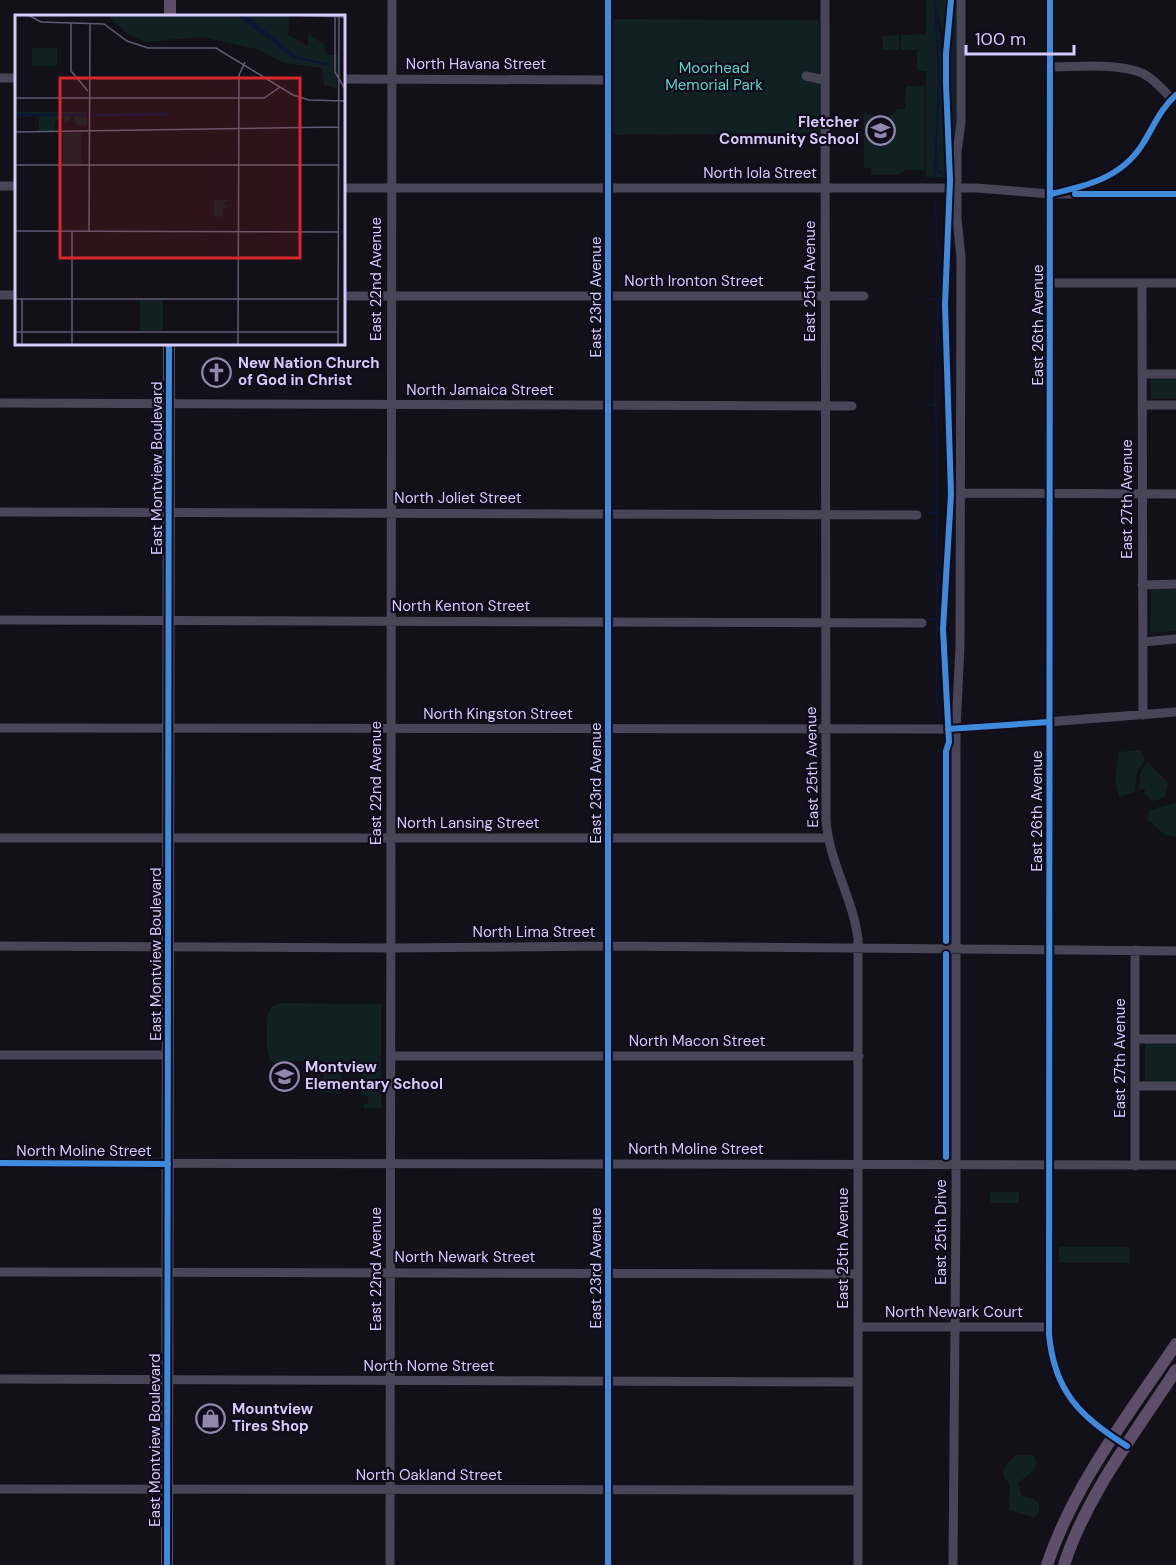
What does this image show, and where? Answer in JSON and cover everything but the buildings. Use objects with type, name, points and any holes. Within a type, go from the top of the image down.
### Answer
[{"type":"main road","name":"East Montview Boulevard","points":[[167,1565],[169,345]]},
{"type":"main road","points":[[1047,1565],[1070,1508],[1113,1437],[1176,1344]]},
{"type":"main road","points":[[1064,1565],[1084,1515],[1176,1370]]},
{"type":"street","name":"East 22nd Avenue","points":[[390,1565],[392,0]]},
{"type":"street","name":"East 23rd Avenue","points":[[608,0],[608,1565]]},
{"type":"street","name":"East 25th Avenue","points":[[825,0],[826,820],[828,838],[853,913],[858,947],[858,1565]]},
{"type":"street","name":"East 25th Drive","points":[[953,1565],[956,1328],[956,729],[960,646],[961,258],[957,150],[961,122],[961,0]]},
{"type":"street","name":"East 26th Avenue","points":[[1050,0],[1049,1327],[1052,1360],[1062,1386],[1082,1413],[1127,1446]]},
{"type":"street","points":[[1050,67],[1136,70],[1174,97],[1155,121],[1142,146],[1123,167],[1099,181],[1051,194]]},
{"type":"street","points":[[806,76],[825,80]]},
{"type":"street","name":"North Havana Street","points":[[345,79],[608,80]]},
{"type":"street","name":"North Iola Street","points":[[345,188],[957,188],[1004,189],[1051,194],[1176,194]]},
{"type":"street","points":[[1050,283],[1176,283]]},
{"type":"street","name":"East 27th Avenue","points":[[1142,283],[1143,715]]},
{"type":"street","name":"North Ironton Street","points":[[345,296],[864,296]]},
{"type":"street","points":[[1142,374],[1176,374]]},
{"type":"street","name":"North Jamaica Street","points":[[0,403],[852,406]]},
{"type":"street","points":[[1142,405],[1176,405]]},
{"type":"street","points":[[960,493],[1176,494]]},
{"type":"street","name":"North Joliet Street","points":[[0,512],[917,515]]},
{"type":"street","points":[[1142,585],[1176,584]]},
{"type":"street","name":"North Kenton Street","points":[[0,620],[922,623]]},
{"type":"street","points":[[1143,642],[1176,639]]},
{"type":"street","name":"North Kingston Street","points":[[0,728],[956,729],[1176,712]]},
{"type":"street","name":"North Lansing Street","points":[[0,838],[828,838]]},
{"type":"street","name":"North Lima Street","points":[[0,946],[858,947],[1176,951]]},
{"type":"street","name":"East 27th Avenue","points":[[1135,950],[1135,1166]]},
{"type":"street","points":[[1135,1039],[1176,1039]]},
{"type":"street","points":[[0,1055],[168,1055]]},
{"type":"street","name":"North Macon Street","points":[[391,1056],[859,1056]]},
{"type":"street","points":[[1135,1086],[1176,1086]]},
{"type":"street","name":"North Moline Street","points":[[0,1163],[1176,1165]]},
{"type":"street","name":"North Newark Street","points":[[0,1272],[858,1274]]},
{"type":"street","name":"North Newark Court","points":[[858,1327],[1049,1327]]},
{"type":"street","name":"North Nome Street","points":[[0,1379],[858,1382]]},
{"type":"street","name":"North Oakland Street","points":[[0,1489],[858,1490]]},
{"type":"green space","points":[[926,0],[949,0],[945,46],[937,8],[944,76],[945,177],[926,177],[926,71],[917,71],[917,51],[926,50],[901,50],[901,35],[926,34]]},
{"type":"green space","points":[[953,0],[956,0],[956,125],[952,149],[949,150],[948,76]]},
{"type":"green space","name":"Moorhead Memorial Park","points":[[608,19],[819,20],[820,133],[608,135]]},
{"type":"green space","points":[[899,35],[899,50],[883,50],[883,36]]},
{"type":"green space","points":[[906,86],[924,86],[924,170],[906,170],[898,175],[871,175],[871,168],[864,168],[864,111],[882,118],[890,116],[898,109],[905,109]]},
{"type":"green space","points":[[1151,377],[1176,377],[1176,399],[1151,399]]},
{"type":"green space","points":[[1151,589],[1176,589],[1176,631],[1150,633]]},
{"type":"green space","points":[[1141,750],[1145,759],[1137,773],[1135,792],[1119,797],[1115,779],[1119,752]]},
{"type":"green space","points":[[1147,762],[1168,782],[1164,798],[1153,801],[1144,794],[1145,789],[1139,789],[1140,774]]},
{"type":"green space","points":[[1176,803],[1176,837],[1165,835],[1147,819],[1150,810]]},
{"type":"green space","points":[[281,1003],[381,1004],[381,1108],[364,1108],[364,1104],[368,1103],[368,1096],[361,1095],[361,1068],[346,1068],[345,1062],[329,1062],[329,1065],[341,1065],[341,1094],[323,1092],[323,1061],[287,1061],[286,1065],[279,1065],[270,1059],[267,1049],[267,1015],[273,1006]]},
{"type":"green space","points":[[1145,1042],[1176,1042],[1176,1082],[1145,1082]]},
{"type":"green space","points":[[990,1192],[1019,1192],[1019,1203],[990,1203]]},
{"type":"green space","points":[[1059,1247],[1129,1247],[1130,1263],[1059,1263]]},
{"type":"green space","points":[[1015,1455],[1033,1455],[1037,1463],[1033,1471],[1018,1483],[1022,1496],[1034,1499],[1039,1504],[1039,1514],[1033,1517],[1009,1510],[1010,1484],[1004,1478],[1003,1470]]},
{"type":"waterway","points":[[935,0],[939,78],[935,176]]},
{"type":"waterway","points":[[935,168],[945,175]]},
{"type":"waterway","points":[[935,200],[939,276],[935,388],[937,704],[942,709]]},
{"type":"waterway","points":[[928,299],[938,299]]},
{"type":"waterway","points":[[927,405],[935,405]]},
{"type":"waterway","points":[[928,513],[937,512]]},
{"type":"waterway","points":[[927,619],[936,619]]},
{"type":"cycle path","points":[[608,0],[608,1565]]},
{"type":"cycle path","points":[[946,941],[946,751],[949,742],[943,629],[951,494],[945,305],[950,180],[946,54],[951,0]]},
{"type":"cycle path","points":[[1050,0],[1049,1334],[1057,1371],[1063,1387],[1072,1400],[1096,1424],[1127,1446]]},
{"type":"cycle path","points":[[1051,194],[1090,184],[1124,165],[1142,145],[1161,112],[1176,95]]},
{"type":"cycle path","points":[[1075,194],[1176,194]]},
{"type":"cycle path","points":[[167,1565],[169,345]]},
{"type":"cycle path","points":[[948,729],[1049,722]]},
{"type":"cycle path","points":[[946,954],[946,1157]]},
{"type":"cycle path","points":[[0,1163],[168,1164]]},
{"type":"place","name":"Fletcher Community School","points":[[880,131]]},
{"type":"place","name":"New Nation Church of God in Christ","points":[[217,372]]},
{"type":"place","name":"Montview Elementary School","points":[[284,1076]]},
{"type":"place","name":"Mountview Tires Shop","points":[[211,1418]]}]
